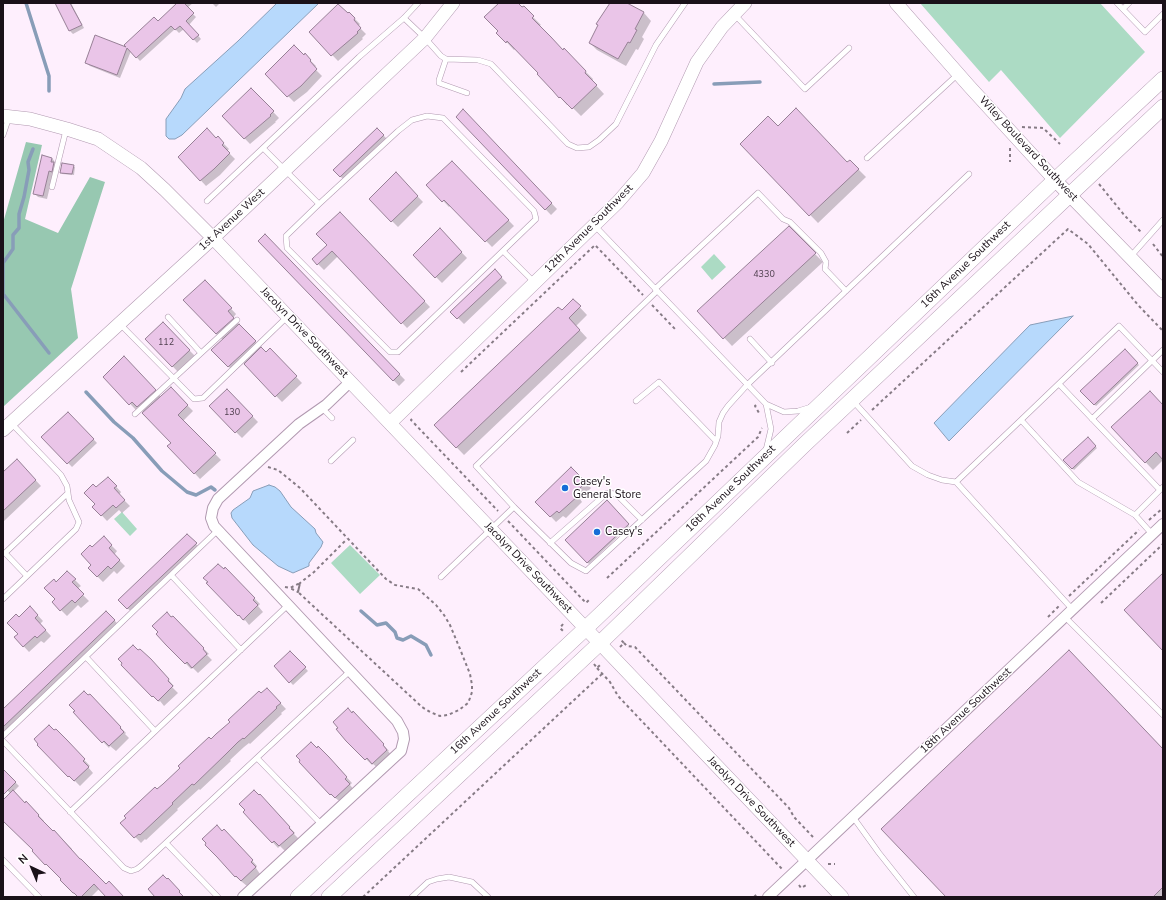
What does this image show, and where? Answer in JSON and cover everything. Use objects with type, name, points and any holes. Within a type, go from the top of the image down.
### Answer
[{"type":"main road","name":"16th Avenue Southwest","points":[[298,897],[586,628],[1055,180],[1163,79]]},
{"type":"main road","name":"16th Avenue Southwest","points":[[329,897],[600,643],[748,499],[1163,107]]},
{"type":"main road","points":[[748,499],[748,490],[752,481],[796,438],[800,431],[798,425]]},
{"type":"street","name":"1st Avenue West","points":[[7,427],[213,238],[425,38],[453,3]]},
{"type":"street","name":"12th Avenue Southwest","points":[[390,423],[618,202],[643,173],[661,141],[697,62],[722,27],[745,3]]},
{"type":"street","name":"Wiley Boulevard Southwest","points":[[896,3],[958,74],[1055,180],[1163,291]]},
{"type":"street","name":"Jacolyn Drive Southwest","points":[[6,116],[30,119],[67,128],[98,139],[141,168],[165,190],[288,316],[842,897]]},
{"type":"street","points":[[243,897],[401,751],[404,740],[403,732],[397,721],[214,526],[211,518],[213,508],[218,499],[299,424],[322,408],[350,382]]},
{"type":"street","name":"18th Avenue Southwest","points":[[763,895],[807,860],[1163,524]]},
{"type":"lane","points":[[207,201],[359,57],[404,18],[418,3]]},
{"type":"lane","points":[[404,18],[446,59],[478,60],[491,64],[568,144],[577,148],[589,147],[616,124],[656,45],[685,3]]},
{"type":"lane","points":[[1118,3],[1144,32],[1163,14]]},
{"type":"lane","points":[[1123,8],[1129,3]]},
{"type":"lane","points":[[734,14],[804,90],[849,48]]},
{"type":"lane","points":[[446,59],[438,80],[439,83],[467,92]]},
{"type":"lane","points":[[867,158],[958,74]]},
{"type":"lane","points":[[3,135],[6,116]]},
{"type":"lane","points":[[427,116],[443,118],[534,211],[536,220],[398,352],[390,352],[287,248],[286,236],[319,204],[398,131],[412,120],[427,116]]},
{"type":"lane","points":[[52,187],[67,128]]},
{"type":"lane","points":[[264,148],[319,204]]},
{"type":"lane","points":[[846,292],[825,269],[826,262],[820,253],[790,222],[783,219],[758,193],[656,290],[648,301],[476,466],[550,543],[571,563],[586,571],[706,461],[716,441],[719,422],[723,413],[747,385],[846,292],[969,174]]},
{"type":"lane","points":[[1130,257],[1163,220]]},
{"type":"lane","points":[[594,225],[766,404],[784,412],[798,411],[820,404]]},
{"type":"lane","points":[[503,251],[535,282]]},
{"type":"lane","points":[[120,324],[194,399],[203,398],[288,316]]},
{"type":"lane","points":[[168,317],[201,353]]},
{"type":"lane","points":[[135,414],[237,320]]},
{"type":"lane","points":[[956,482],[1119,326],[1163,372]]},
{"type":"lane","points":[[750,339],[772,362]]},
{"type":"lane","points":[[1092,419],[1163,350]]},
{"type":"lane","points":[[636,401],[659,382],[716,441]]},
{"type":"lane","points":[[1059,384],[1161,489],[1135,515]]},
{"type":"lane","points":[[852,400],[912,466],[928,475],[942,480],[956,482],[1072,610]]},
{"type":"lane","points":[[764,458],[771,429],[766,404]]},
{"type":"lane","points":[[322,408],[332,418]]},
{"type":"lane","points":[[1021,420],[1078,482],[1135,515],[1152,534]]},
{"type":"lane","points":[[3,599],[76,529],[79,522],[69,500],[67,486],[61,475],[7,427]]},
{"type":"lane","points":[[331,461],[353,440]]},
{"type":"lane","points":[[27,576],[5,553],[68,493]]},
{"type":"lane","points":[[550,543],[607,494],[616,494],[642,520]]},
{"type":"lane","points":[[441,576],[514,507]]},
{"type":"lane","points":[[3,736],[218,530]]},
{"type":"lane","points":[[171,575],[240,650]]},
{"type":"lane","points":[[70,812],[288,605]]},
{"type":"lane","points":[[1065,617],[1163,715]]},
{"type":"lane","points":[[86,657],[155,731]]},
{"type":"lane","points":[[3,741],[124,868],[131,871],[141,866],[350,671]]},
{"type":"lane","points":[[257,758],[322,825]]},
{"type":"lane","points":[[853,817],[914,897]]},
{"type":"lane","points":[[166,843],[218,897]]},
{"type":"lane","points":[[3,860],[38,897]]},
{"type":"lane","points":[[412,897],[428,882],[449,877],[472,882],[488,897]]},
{"type":"path","points":[[1009,129],[1026,126],[1043,128],[1060,144]]},
{"type":"path","points":[[1097,182],[1125,216],[1156,247],[1163,257]]},
{"type":"path","points":[[847,433],[1068,229],[1088,244],[1138,305],[1163,332]]},
{"type":"path","points":[[461,372],[595,245],[675,329]]},
{"type":"path","points":[[761,400],[755,406],[761,417]]},
{"type":"path","points":[[416,415],[411,420],[586,603],[589,600]]},
{"type":"path","points":[[607,578],[758,437],[763,426]]},
{"type":"path","points":[[267,467],[278,470],[287,476],[386,579],[395,585],[418,589],[436,605],[450,625],[470,674],[472,692],[468,703],[459,710],[448,715],[440,716],[422,707],[298,592],[284,586]]},
{"type":"path","points":[[1047,618],[1064,600],[1163,508]]},
{"type":"path","points":[[290,588],[300,583],[314,572],[346,539]]},
{"type":"path","points":[[1101,603],[1163,544]]},
{"type":"path","points":[[298,592],[300,583]]},
{"type":"path","points":[[563,624],[560,628],[565,633]]},
{"type":"path","points":[[620,639],[627,646],[635,647],[789,808],[794,817],[813,837]]},
{"type":"path","points":[[620,647],[624,643]]},
{"type":"path","points":[[594,663],[610,682],[618,696],[783,869],[779,874]]},
{"type":"path","points":[[597,668],[602,663]]},
{"type":"path","points":[[363,897],[603,673]]},
{"type":"path","points":[[828,864],[835,864]]},
{"type":"path","points":[[799,885],[801,888],[808,884]]},
{"type":"path","points":[[754,897],[763,895]]},
{"type":"green space","points":[[920,3],[1100,3],[1145,52],[1060,138],[1001,70],[989,82]]},
{"type":"green space","points":[[26,142],[42,145],[25,219],[58,233],[90,177],[105,182],[71,289],[78,338],[3,407],[3,223]]},
{"type":"green space","points":[[714,254],[726,267],[712,280],[701,267]]},
{"type":"green space","points":[[122,512],[137,529],[130,536],[114,519]]},
{"type":"green space","points":[[350,545],[380,575],[360,594],[331,563]]},
{"type":"water","points":[[277,3],[319,3],[182,135],[175,139],[169,139],[166,136],[166,119],[181,98],[185,89]]},
{"type":"water","points":[[1073,316],[949,441],[934,423],[1030,325]]},
{"type":"water","points":[[269,485],[280,491],[291,507],[315,529],[316,533],[323,542],[309,563],[309,566],[293,573],[278,566],[253,545],[232,518],[231,513],[233,510],[250,498],[253,491]]},
{"type":"building","points":[[55,3],[70,3],[82,25],[69,31]]},
{"type":"building","points":[[177,3],[184,3],[194,13],[186,21],[199,35],[193,40],[180,26],[175,30],[171,26],[136,58],[127,48],[117,75],[85,63],[95,35],[126,47],[124,45],[154,17],[158,21]]},
{"type":"building","points":[[499,3],[518,3],[522,7],[524,6],[534,16],[532,18],[563,50],[564,48],[597,85],[572,109],[560,97],[559,98],[537,74],[538,73],[507,41],[506,43],[496,33],[498,31],[484,17]]},
{"type":"building","points":[[610,3],[627,3],[644,12],[635,29],[637,30],[630,43],[628,42],[618,59],[589,43],[598,25],[596,24]]},
{"type":"building","points":[[338,4],[355,18],[354,20],[361,28],[357,32],[358,33],[331,56],[309,32]]},
{"type":"building","points":[[294,45],[304,55],[305,53],[317,69],[301,86],[287,97],[265,74]]},
{"type":"building","points":[[251,88],[274,111],[270,115],[271,116],[244,139],[222,116]]},
{"type":"building","points":[[796,108],[847,162],[850,160],[859,169],[809,216],[740,144],[768,116],[778,126]]},
{"type":"building","points":[[463,109],[552,203],[545,210],[456,117]]},
{"type":"building","points":[[207,128],[216,138],[218,136],[224,143],[222,145],[230,153],[200,181],[178,157]]},
{"type":"building","points":[[377,128],[384,135],[340,177],[333,170]]},
{"type":"building","points":[[42,155],[52,158],[51,162],[54,162],[52,172],[49,171],[43,196],[33,194]]},
{"type":"building","points":[[452,161],[509,220],[485,242],[444,200],[442,202],[426,185]]},
{"type":"building","points":[[62,163],[74,165],[72,174],[60,173]]},
{"type":"building","points":[[396,172],[418,196],[391,222],[369,199]]},
{"type":"building","points":[[340,212],[425,301],[401,324],[332,251],[317,265],[312,259],[327,245],[316,234]]},
{"type":"building","points":[[789,226],[816,253],[723,339],[697,311]]},
{"type":"building","points":[[440,228],[462,252],[435,278],[413,255]]},
{"type":"building","points":[[265,234],[400,374],[393,381],[258,241]]},
{"type":"building","points":[[495,269],[502,277],[457,319],[450,312]]},
{"type":"building","points":[[205,280],[232,308],[228,311],[234,318],[216,334],[183,300]]},
{"type":"building","points":[[573,299],[581,306],[569,318],[580,330],[456,448],[434,425],[558,307],[562,310]]},
{"type":"building","points":[[163,322],[190,350],[172,367],[145,339]]},
{"type":"building","points":[[239,324],[256,341],[228,367],[211,350]]},
{"type":"building","points":[[261,347],[266,352],[270,348],[297,376],[275,397],[244,364]]},
{"type":"building","points":[[1125,349],[1138,363],[1094,405],[1080,391]]},
{"type":"building","points":[[124,356],[156,390],[137,407],[132,402],[129,405],[103,377]]},
{"type":"building","points":[[171,387],[188,405],[178,415],[216,453],[194,474],[167,446],[171,443],[142,413]]},
{"type":"building","points":[[227,389],[253,416],[235,433],[209,406]]},
{"type":"building","points":[[1150,391],[1163,405],[1163,460],[1156,452],[1145,463],[1111,427]]},
{"type":"building","points":[[68,412],[94,439],[67,464],[41,437]]},
{"type":"building","points":[[1088,437],[1096,446],[1072,469],[1063,460]]},
{"type":"building","points":[[17,459],[36,480],[3,511],[3,472]]},
{"type":"building","name":"Casey's General Store","points":[[571,467],[586,482],[575,493],[578,496],[559,513],[557,511],[550,517],[535,502]]},
{"type":"building","points":[[108,477],[117,486],[114,488],[125,500],[116,508],[113,505],[101,516],[92,507],[95,504],[84,493],[93,484],[96,487]]},
{"type":"building","name":"Casey's","points":[[607,500],[629,524],[587,563],[565,540]]},
{"type":"building","points":[[187,534],[197,543],[127,609],[118,600]]},
{"type":"building","points":[[104,536],[112,545],[109,548],[120,560],[111,569],[108,566],[97,577],[88,568],[91,565],[81,554],[90,545],[92,547]]},
{"type":"building","points":[[218,564],[224,569],[225,567],[255,598],[253,600],[258,605],[243,620],[206,583],[208,582],[203,578]]},
{"type":"building","points":[[67,571],[76,579],[72,582],[84,594],[75,603],[72,600],[60,611],[52,602],[55,599],[44,588],[54,579],[56,582]]},
{"type":"building","points":[[1163,573],[1163,651],[1124,610]]},
{"type":"building","points":[[30,606],[38,615],[35,618],[46,630],[37,638],[35,636],[23,647],[14,637],[18,634],[7,623],[16,614],[19,617]]},
{"type":"building","points":[[106,611],[115,620],[3,727],[3,709]]},
{"type":"building","points":[[167,612],[171,617],[173,616],[204,648],[203,649],[207,654],[192,668],[187,662],[185,664],[166,645],[156,634],[158,632],[152,626]]},
{"type":"building","points":[[133,645],[151,659],[169,679],[168,681],[173,686],[158,701],[153,696],[152,697],[121,665],[122,663],[118,659]]},
{"type":"building","points":[[1069,650],[1163,749],[1163,887],[1153,897],[946,897],[881,829]]},
{"type":"building","points":[[290,651],[306,667],[289,683],[274,666]]},
{"type":"building","points":[[267,688],[281,703],[276,707],[277,708],[244,739],[243,738],[238,742],[194,785],[192,784],[140,835],[139,834],[134,838],[120,823],[126,818],[124,816],[155,787],[157,789],[163,784],[180,768],[178,766],[209,737],[211,739],[230,722],[228,720],[259,691],[261,693]]},
{"type":"building","points":[[84,691],[88,695],[90,694],[124,732],[109,746],[104,741],[102,743],[73,712],[75,711],[69,705]]},
{"type":"building","points":[[348,708],[352,713],[353,711],[384,744],[383,745],[387,750],[372,764],[367,758],[365,760],[346,741],[336,729],[338,728],[333,722]]},
{"type":"building","points":[[49,725],[54,730],[56,729],[67,740],[85,759],[83,761],[89,767],[74,781],[69,776],[68,777],[37,745],[38,744],[34,739]]},
{"type":"building","points":[[311,742],[317,748],[318,746],[329,757],[347,777],[345,779],[350,784],[335,798],[331,794],[330,795],[299,762],[300,760],[296,756]]},
{"type":"building","points":[[3,769],[16,782],[3,795]]},
{"type":"building","points":[[13,790],[25,803],[26,801],[39,815],[38,816],[53,831],[54,830],[80,859],[106,884],[109,881],[124,897],[106,897],[94,884],[81,897],[78,897],[73,893],[46,864],[45,865],[32,851],[33,850],[3,821],[3,800]]},
{"type":"building","points":[[254,790],[259,795],[260,794],[294,833],[279,846],[274,841],[272,843],[243,812],[245,810],[239,804]]},
{"type":"building","points":[[217,825],[222,831],[224,829],[253,860],[251,862],[256,867],[241,881],[236,876],[235,877],[205,845],[206,843],[202,839]]},
{"type":"building","points":[[163,875],[167,879],[168,878],[184,897],[155,897],[148,889]]},
{"type":"waterway","points":[[26,3],[49,76],[49,91]]},
{"type":"waterway","points":[[714,84],[760,82]]},
{"type":"waterway","points":[[3,296],[3,263],[13,249],[13,235],[19,228],[19,214],[29,170],[28,162],[33,149]]},
{"type":"waterway","points":[[4,295],[49,353]]},
{"type":"waterway","points":[[86,392],[114,422],[133,438],[162,471],[187,492],[196,495],[211,487],[215,490]]},
{"type":"waterway","points":[[361,611],[377,625],[386,623],[395,632],[397,638],[403,640],[411,636],[426,645],[431,655]]},
{"type":"place","name":"Casey's General Store","points":[[565,488]]},
{"type":"place","name":"Casey's","points":[[597,532]]}]
